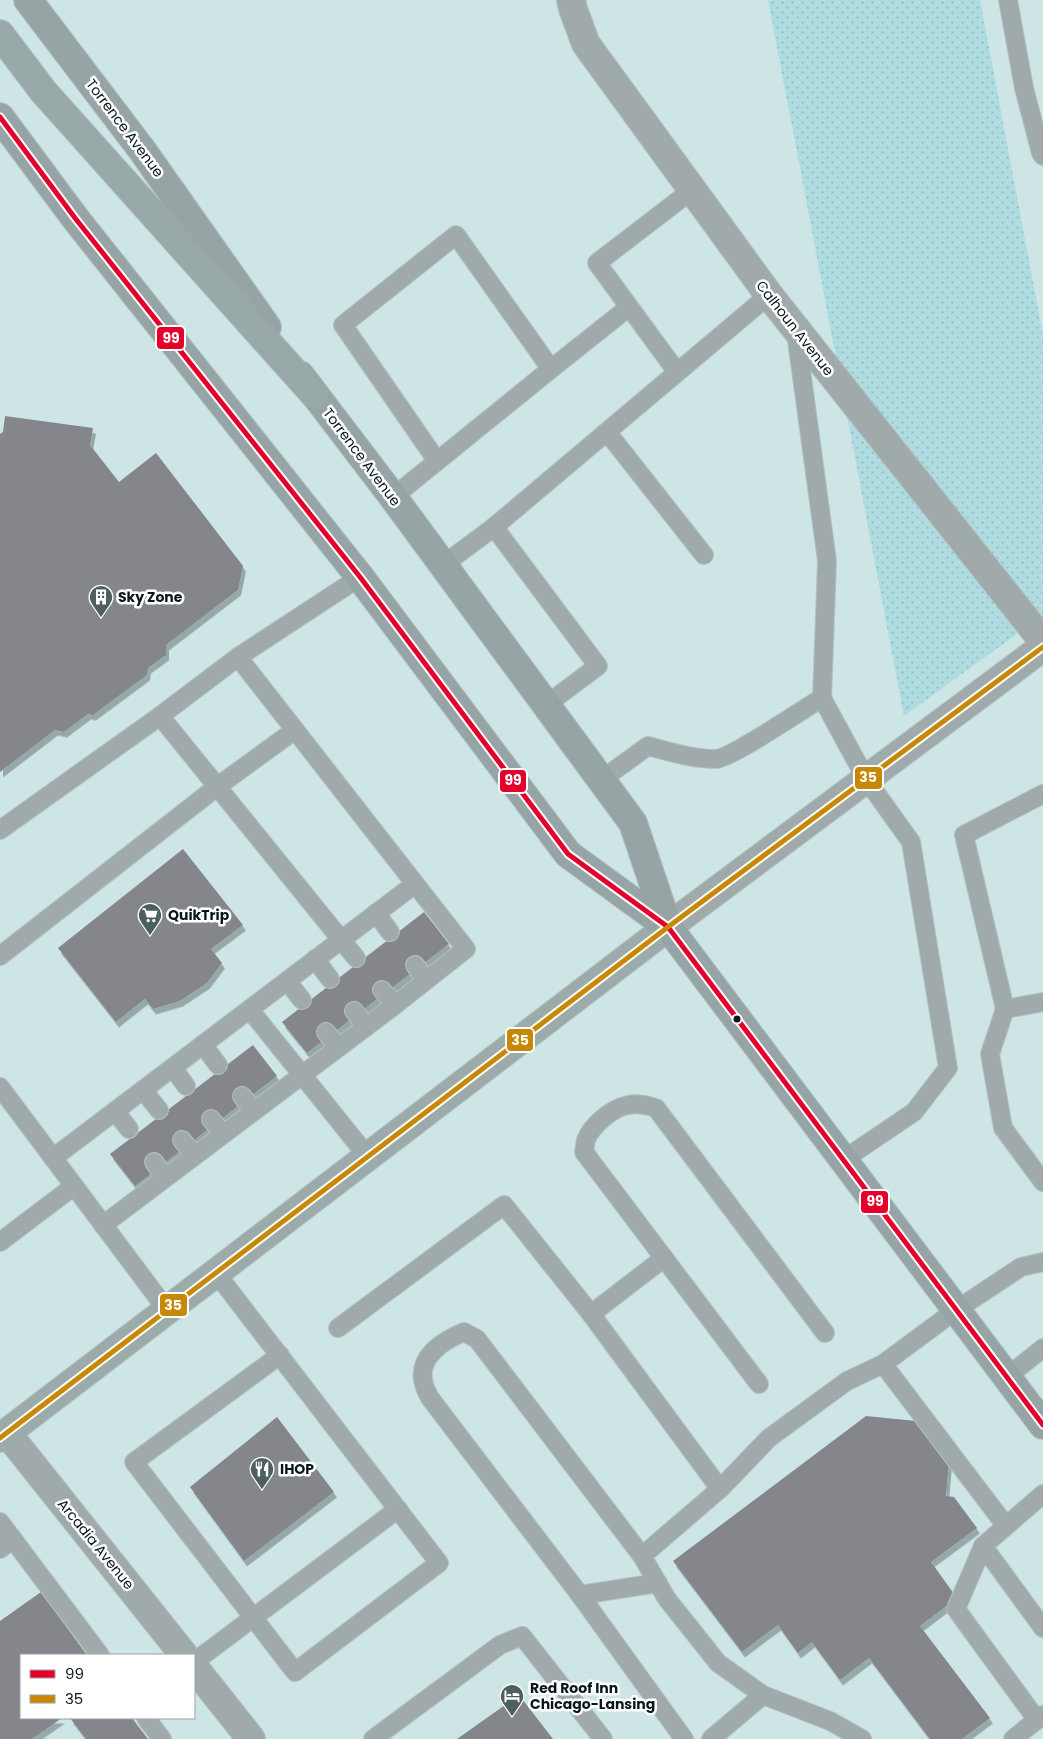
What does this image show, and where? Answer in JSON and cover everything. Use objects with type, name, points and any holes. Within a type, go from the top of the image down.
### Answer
[{"type":"highway","points":[[0,34],[43,91],[314,394]]},
{"type":"main road","name":"Torrence Avenue","points":[[28,0],[142,150],[314,394],[393,497],[633,823],[668,927]]},
{"type":"main road","name":"Torrence Avenue","points":[[0,117],[87,233],[360,577],[568,854],[668,927],[1043,1425]]},
{"type":"street","name":"Calhoun Avenue","points":[[571,0],[586,44],[769,295],[1043,641]]},
{"type":"street","points":[[3,1435],[668,927],[1043,647]]},
{"type":"street","name":"Arcadia Avenue","points":[[3,1435],[183,1654]]},
{"type":"street","points":[[195,1668],[251,1739]]},
{"type":"lane","points":[[1008,0],[1024,88],[1043,156]]},
{"type":"lane","points":[[678,372],[598,263],[692,190]]},
{"type":"lane","points":[[437,461],[343,325],[456,235],[551,369]]},
{"type":"lane","points":[[443,565],[494,527],[769,295]]},
{"type":"lane","points":[[393,497],[629,307]]},
{"type":"lane","points":[[796,329],[827,561],[822,698],[866,779],[911,842],[948,1068],[914,1112],[843,1160]]},
{"type":"lane","points":[[607,432],[704,555]]},
{"type":"lane","points":[[494,527],[598,666],[546,705]]},
{"type":"lane","points":[[0,830],[160,716],[238,657],[360,577]]},
{"type":"lane","points":[[103,1225],[253,1110],[395,1005],[466,949],[238,657]]},
{"type":"lane","points":[[601,780],[648,746],[679,755],[718,759],[739,750],[822,698]]},
{"type":"lane","points":[[160,716],[356,958]]},
{"type":"lane","points":[[0,956],[218,786],[294,730]]},
{"type":"lane","points":[[1043,794],[964,835],[1005,1010],[990,1054],[1003,1128],[1043,1182]]},
{"type":"lane","points":[[53,1158],[415,884]]},
{"type":"lane","points":[[376,913],[390,932]]},
{"type":"lane","points":[[315,959],[330,979]]},
{"type":"lane","points":[[415,965],[426,980]]},
{"type":"lane","points":[[287,981],[302,1000]]},
{"type":"lane","points":[[382,990],[395,1005]]},
{"type":"lane","points":[[1005,1010],[1043,1002]]},
{"type":"lane","points":[[250,1010],[368,1157]]},
{"type":"lane","points":[[354,1011],[366,1027]]},
{"type":"lane","points":[[326,1032],[338,1047]]},
{"type":"lane","points":[[202,1045],[218,1065]]},
{"type":"lane","points":[[173,1068],[186,1086]]},
{"type":"lane","points":[[0,1088],[167,1310]]},
{"type":"lane","points":[[143,1090],[159,1110]]},
{"type":"lane","points":[[242,1096],[253,1110]]},
{"type":"lane","points":[[759,1384],[584,1152],[586,1140],[593,1128],[611,1112],[626,1105],[639,1104],[656,1108],[824,1333]]},
{"type":"lane","points":[[115,1111],[129,1129]]},
{"type":"lane","points":[[211,1119],[222,1134]]},
{"type":"lane","points":[[182,1140],[194,1155]]},
{"type":"lane","points":[[154,1162],[165,1178]]},
{"type":"lane","points":[[0,1242],[74,1186]]},
{"type":"lane","points":[[338,1328],[504,1205],[591,1314],[720,1488]]},
{"type":"lane","points":[[591,1314],[664,1258]]},
{"type":"lane","points":[[642,1556],[720,1488],[769,1438],[847,1381],[883,1364],[956,1310],[1020,1267],[1043,1262]]},
{"type":"lane","points":[[216,1273],[398,1509],[439,1563],[295,1672],[134,1462],[280,1356]]},
{"type":"lane","points":[[684,1739],[580,1595],[430,1398],[423,1382],[423,1369],[427,1358],[449,1338],[464,1332],[478,1339],[642,1556],[667,1599],[718,1664],[763,1695],[830,1721],[858,1738]]},
{"type":"lane","points":[[1007,1377],[1043,1348]]},
{"type":"lane","points":[[883,1364],[1006,1526]]},
{"type":"lane","points":[[1014,1739],[1040,1717],[956,1609],[983,1546],[1043,1494]]},
{"type":"lane","points":[[195,1661],[398,1509]]},
{"type":"lane","points":[[0,1522],[7,1544],[99,1654]]},
{"type":"lane","points":[[983,1546],[1043,1628]]},
{"type":"lane","points":[[580,1595],[658,1583]]},
{"type":"lane","points":[[373,1739],[500,1645],[522,1636],[603,1739]]},
{"type":"lane","points":[[711,1739],[763,1695]]},
{"type":"lane","points":[[147,1719],[162,1739]]},
{"type":"shaded area","points":[[768,0],[980,0],[1043,335],[1043,615],[904,716]]},
{"type":"building","name":"Sky Zone","points":[[5,416],[93,428],[90,445],[119,482],[156,453],[243,566],[238,590],[166,645],[166,655],[148,668],[147,675],[93,715],[88,714],[64,732],[55,730],[0,772],[0,434],[3,432]]},
{"type":"building","name":"QuikTrip","points":[[183,849],[243,925],[211,949],[222,963],[207,983],[180,1001],[153,1009],[145,999],[116,1022],[58,948]]},
{"type":"building","points":[[424,912],[449,944],[307,1053],[282,1022]]},
{"type":"building","points":[[253,1045],[277,1076],[135,1186],[110,1154]]},
{"type":"building","points":[[866,1416],[916,1421],[949,1461],[946,1496],[954,1497],[977,1528],[931,1562],[957,1598],[920,1626],[990,1718],[962,1739],[930,1739],[869,1658],[840,1680],[812,1642],[798,1653],[778,1625],[742,1652],[673,1561]]},
{"type":"building","name":"IHOP","points":[[277,1417],[334,1492],[244,1561],[190,1487]]},
{"type":"building","points":[[41,1592],[86,1654],[20,1654],[20,1719],[61,1719],[32,1739],[0,1739],[0,1621]]},
{"type":"building","name":"Red Roof Inn Chicago-Lansing","points":[[519,1695],[553,1739],[457,1739]]},
{"type":"building","points":[[71,1719],[133,1719],[148,1739],[86,1739]]},
{"type":"transit line","name":"99","points":[[0,117],[75,218],[360,577],[568,854],[668,927],[1043,1425]]},
{"type":"transit line","name":"35","points":[[0,1438],[668,927],[1043,647]]},
{"type":"place","name":"Sky Zone","points":[[101,618]]},
{"type":"place","name":"QuikTrip","points":[[150,936]]},
{"type":"place","name":"IHOP","points":[[262,1490]]},
{"type":"place","name":"Red Roof Inn Chicago-Lansing","points":[[512,1717]]}]
